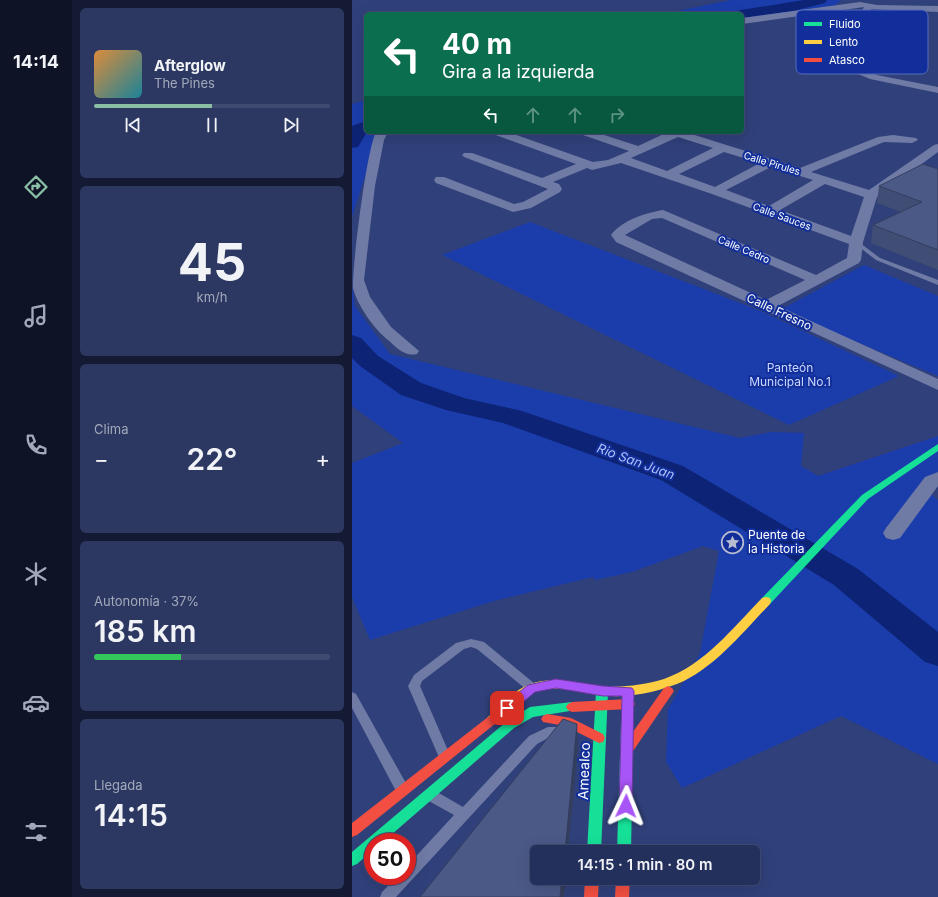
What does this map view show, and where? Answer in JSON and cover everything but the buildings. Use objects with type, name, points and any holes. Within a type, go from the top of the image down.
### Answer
[{"type":"main road","points":[[352,831],[532,688],[556,684],[603,691],[628,691],[666,683],[693,670],[729,639],[865,497],[938,447]]},
{"type":"main road","points":[[876,501],[938,457]]},
{"type":"main road","points":[[652,698],[694,681],[738,642],[805,574]]},
{"type":"main road","name":"Amealco","points":[[594,845],[603,691]]},
{"type":"main road","points":[[624,845],[628,691]]},
{"type":"main road","points":[[627,750],[668,691]]},
{"type":"main road","points":[[384,833],[510,725],[530,712],[560,707],[601,706],[627,704],[640,701]]},
{"type":"main road","points":[[510,725],[552,718],[578,725],[599,741]]},
{"type":"main road","points":[[591,897],[592,885]]},
{"type":"main road","points":[[622,897],[623,885]]},
{"type":"street","points":[[830,10],[899,0]]},
{"type":"street","points":[[867,5],[938,9]]},
{"type":"street","points":[[744,22],[796,15]]},
{"type":"street","points":[[865,74],[938,90]]},
{"type":"street","points":[[381,134],[378,140],[369,186],[357,280],[363,297],[385,330],[410,351]]},
{"type":"street","points":[[503,134],[589,165]]},
{"type":"street","points":[[590,134],[638,150]]},
{"type":"street","points":[[543,182],[589,165],[611,164],[671,134]]},
{"type":"street","name":"Calle Pirules","points":[[681,134],[871,195]]},
{"type":"street","points":[[800,172],[882,139],[892,138],[912,140]]},
{"type":"street","points":[[767,306],[854,260],[856,242],[871,195],[938,147]]},
{"type":"street","points":[[668,175],[723,148]]},
{"type":"street","points":[[440,180],[513,208],[527,205],[555,191],[555,187],[468,154]]},
{"type":"street","name":"Calle Sauces","points":[[621,159],[716,191],[856,242]]},
{"type":"street","points":[[716,191],[769,163]]},
{"type":"street","points":[[769,211],[823,180]]},
{"type":"street","name":"Calle Cedro","points":[[620,239],[618,235],[620,232],[649,216],[663,214],[816,280]]},
{"type":"street","name":"Calle Fresno","points":[[620,239],[938,386]]},
{"type":"street","points":[[893,533],[932,481],[938,478]]},
{"type":"lane","name":"Calle Sauces","points":[[856,242],[878,259],[938,283]]},
{"type":"lane","points":[[445,758],[415,690],[414,686],[418,678],[460,646],[471,643],[480,645],[532,688]]},
{"type":"lane","points":[[352,697],[402,790]]},
{"type":"lane","points":[[416,863],[533,740],[548,732],[564,731],[599,741]]},
{"type":"lane","points":[[429,794],[464,814]]},
{"type":"lane","points":[[387,897],[396,885]]},
{"type":"green space","points":[[731,0],[841,0],[832,8],[818,10],[796,10],[796,13],[744,21],[744,12],[673,12]]},
{"type":"green space","points":[[364,101],[364,134],[376,134],[352,217],[352,104]]},
{"type":"green space","name":"Panteón Municipal No.1","points":[[530,222],[758,310],[899,376],[789,425],[442,255]]},
{"type":"green space","points":[[864,265],[938,296],[938,376],[780,310]]},
{"type":"green space","points":[[352,286],[355,306],[390,354],[740,438],[771,432],[804,433],[801,466],[818,476],[938,436],[938,473],[926,479],[932,495],[938,500],[938,764],[841,716],[682,788],[666,762],[668,709],[700,653],[719,551],[703,546],[632,572],[595,580],[593,577],[494,601],[370,640],[352,597],[352,463],[403,443],[352,406]]},
{"type":"waterway","name":"Rio San Juan","points":[[744,14],[793,7],[820,0]]},
{"type":"waterway","name":"Rio San Juan","points":[[352,143],[359,129],[364,127]]},
{"type":"waterway","name":"Rio San Juan","points":[[352,343],[369,361],[411,389],[456,404],[512,417],[672,473],[846,577],[938,652]]},
{"type":"traffic: fast","points":[[766,601],[865,497],[938,447]]},
{"type":"traffic: fast","points":[[624,845],[628,691]]},
{"type":"traffic: fast","points":[[594,845],[602,692]]},
{"type":"traffic: fast","points":[[384,833],[510,725],[530,712],[572,707]]},
{"type":"traffic: fast","points":[[352,860],[364,850]]},
{"type":"traffic: slow","points":[[492,720],[528,690],[540,685],[558,684],[602,691],[617,691],[650,687],[679,677],[707,660],[766,601]]},
{"type":"traffic: jam","points":[[627,750],[668,691]]},
{"type":"traffic: jam","points":[[572,707],[629,704]]},
{"type":"traffic: jam","points":[[547,719],[567,721],[599,738]]},
{"type":"traffic: jam","points":[[352,831],[492,720]]},
{"type":"traffic: jam","points":[[591,897],[592,885]]},
{"type":"traffic: jam","points":[[622,897],[623,885]]},
{"type":"place","name":"Puente de la Historia","points":[[732,542]]},
{"type":"route","points":[[507,708],[532,688],[556,684],[603,691],[628,691],[626,806]]}]
